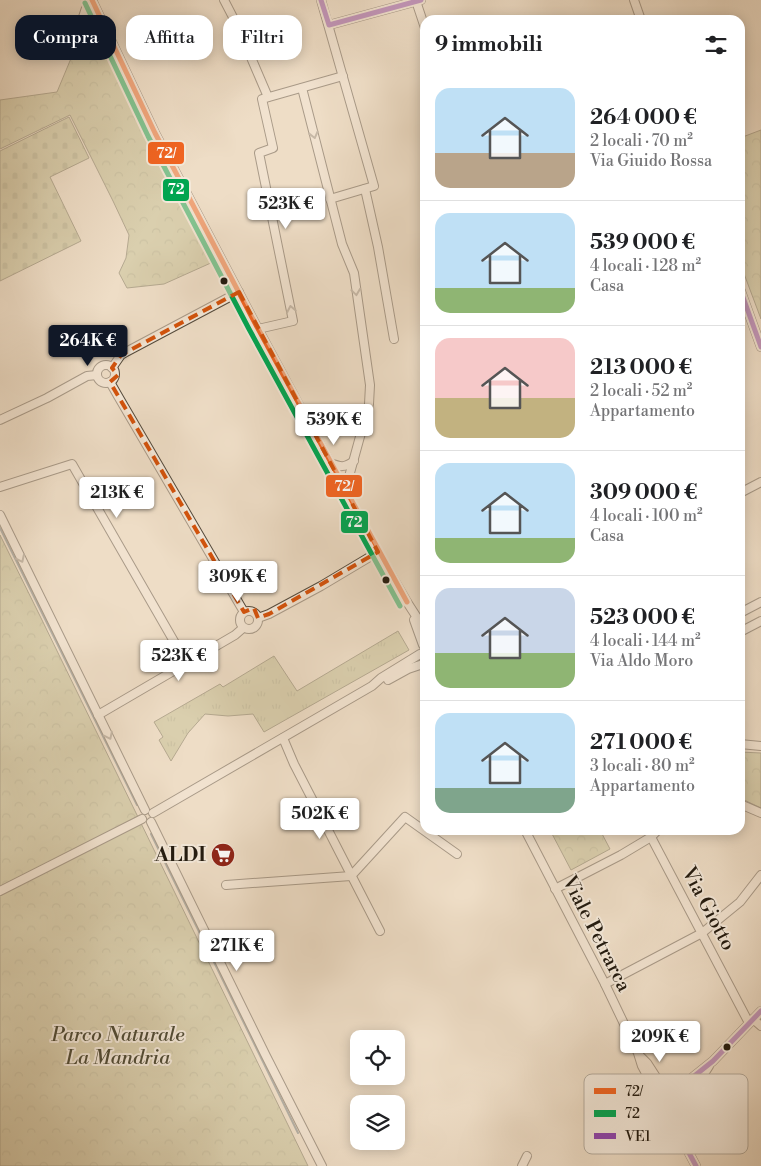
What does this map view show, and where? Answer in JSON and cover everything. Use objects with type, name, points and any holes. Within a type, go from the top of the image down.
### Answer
[{"type":"street","points":[[84,15],[92,0],[155,133],[258,329],[378,552],[420,622]]},
{"type":"street","points":[[224,0],[237,26],[265,98],[273,148],[259,153],[293,321],[258,329]]},
{"type":"street","points":[[321,0],[374,186],[330,199]]},
{"type":"street","points":[[634,0],[639,15]]},
{"type":"street","points":[[329,25],[410,1],[420,19]]},
{"type":"street","points":[[265,98],[343,76]]},
{"type":"street","points":[[302,88],[342,244],[354,273],[370,385],[369,404],[346,491]]},
{"type":"street","points":[[365,189],[378,247],[394,339]]},
{"type":"street","points":[[112,368],[121,355],[126,352],[239,292]]},
{"type":"street","points":[[745,303],[761,347]]},
{"type":"street","points":[[97,375],[103,366],[112,368]]},
{"type":"street","points":[[110,382],[114,375],[112,368]]},
{"type":"street","points":[[97,375],[102,382],[110,382]]},
{"type":"street","points":[[0,420],[47,398],[87,376],[97,375]]},
{"type":"street","points":[[110,382],[244,612]]},
{"type":"street","points":[[330,463],[347,466],[354,461]]},
{"type":"street","points":[[0,487],[72,464],[187,664]]},
{"type":"street","points":[[745,491],[761,482]]},
{"type":"street","points":[[745,492],[761,486]]},
{"type":"street","points":[[0,515],[145,810]]},
{"type":"street","points":[[258,618],[321,586],[378,552]]},
{"type":"street","points":[[407,602],[420,634]]},
{"type":"street","points":[[745,610],[761,602]]},
{"type":"street","points":[[247,611],[253,611],[258,618],[258,624],[249,630],[243,628],[240,623],[242,614],[247,611]]},
{"type":"street","points":[[745,629],[761,621]]},
{"type":"street","points":[[98,715],[187,664],[235,635],[243,628]]},
{"type":"street","points":[[372,686],[381,678],[420,654]]},
{"type":"street","points":[[153,813],[372,686],[408,669],[420,666]]},
{"type":"street","points":[[283,738],[294,764],[380,931]]},
{"type":"street","points":[[745,744],[761,746]]},
{"type":"street","points":[[745,806],[761,813]]},
{"type":"street","points":[[145,810],[153,813]]},
{"type":"street","points":[[142,819],[142,813],[145,810]]},
{"type":"street","points":[[151,822],[154,817],[153,813]]},
{"type":"street","points":[[226,886],[351,876],[405,817],[420,828]]},
{"type":"street","points":[[142,819],[145,822],[151,822]]},
{"type":"street","points":[[0,891],[142,819]]},
{"type":"street","points":[[151,822],[322,1166]]},
{"type":"street","points":[[430,835],[457,854]]},
{"type":"street","name":"Viale Petrarca","points":[[528,835],[605,984],[646,1074]]},
{"type":"street","points":[[555,889],[621,855],[651,837]]},
{"type":"street","name":"Via Giotto","points":[[651,837],[751,1021]]},
{"type":"street","points":[[605,984],[702,933],[740,902],[761,875]]},
{"type":"street","points":[[699,1074],[761,1011]]},
{"type":"street","points":[[751,1021],[761,1026]]},
{"type":"street","points":[[304,1131],[318,1166]]},
{"type":"street","points":[[690,1154],[696,1166]]},
{"type":"street","points":[[522,1166],[527,1156]]},
{"type":"highlighted area","points":[[239,292],[378,552],[269,614],[258,618],[254,608],[244,612],[110,382],[118,375],[112,368],[121,355]]},
{"type":"green space","points":[[70,60],[112,60],[213,262],[164,284],[127,288],[119,273],[126,258],[129,235],[70,115],[0,149],[0,100],[57,92]]},
{"type":"green space","points":[[69,117],[89,158],[50,177],[81,241],[0,281],[0,151]]},
{"type":"green space","points":[[761,130],[761,319],[745,276],[745,136]]},
{"type":"green space","name":"Parco Naturale La Mandria","points":[[0,535],[41,618],[308,1166],[0,1166]]},
{"type":"green space","points":[[398,631],[409,650],[264,732],[253,714],[228,716],[205,714],[188,733],[171,761],[159,740],[163,737],[154,722],[220,684],[223,687],[274,656],[297,691]]},
{"type":"green space","points":[[745,752],[761,753],[761,808],[745,800]]},
{"type":"green space","points":[[553,835],[603,835],[610,849],[571,870]]},
{"type":"waterway","points":[[0,528],[137,805]]},
{"type":"waterway","points":[[151,834],[298,1133]]},
{"type":"transit line","name":"72/","points":[[92,0],[155,133],[256,325],[407,602]]},
{"type":"transit line","name":"VE1","points":[[321,0],[329,25],[421,0]]},
{"type":"transit line","name":"72","points":[[85,3],[148,136],[249,329],[400,606]]},
{"type":"transit line","name":"VE1","points":[[745,303],[761,347]]},
{"type":"transit line","name":"VE1","points":[[697,1074],[713,1061],[761,1011]]},
{"type":"transit line","name":"VE1","points":[[690,1154],[696,1166]]},
{"type":"place","name":"ALDI","points":[[223,855]]}]
